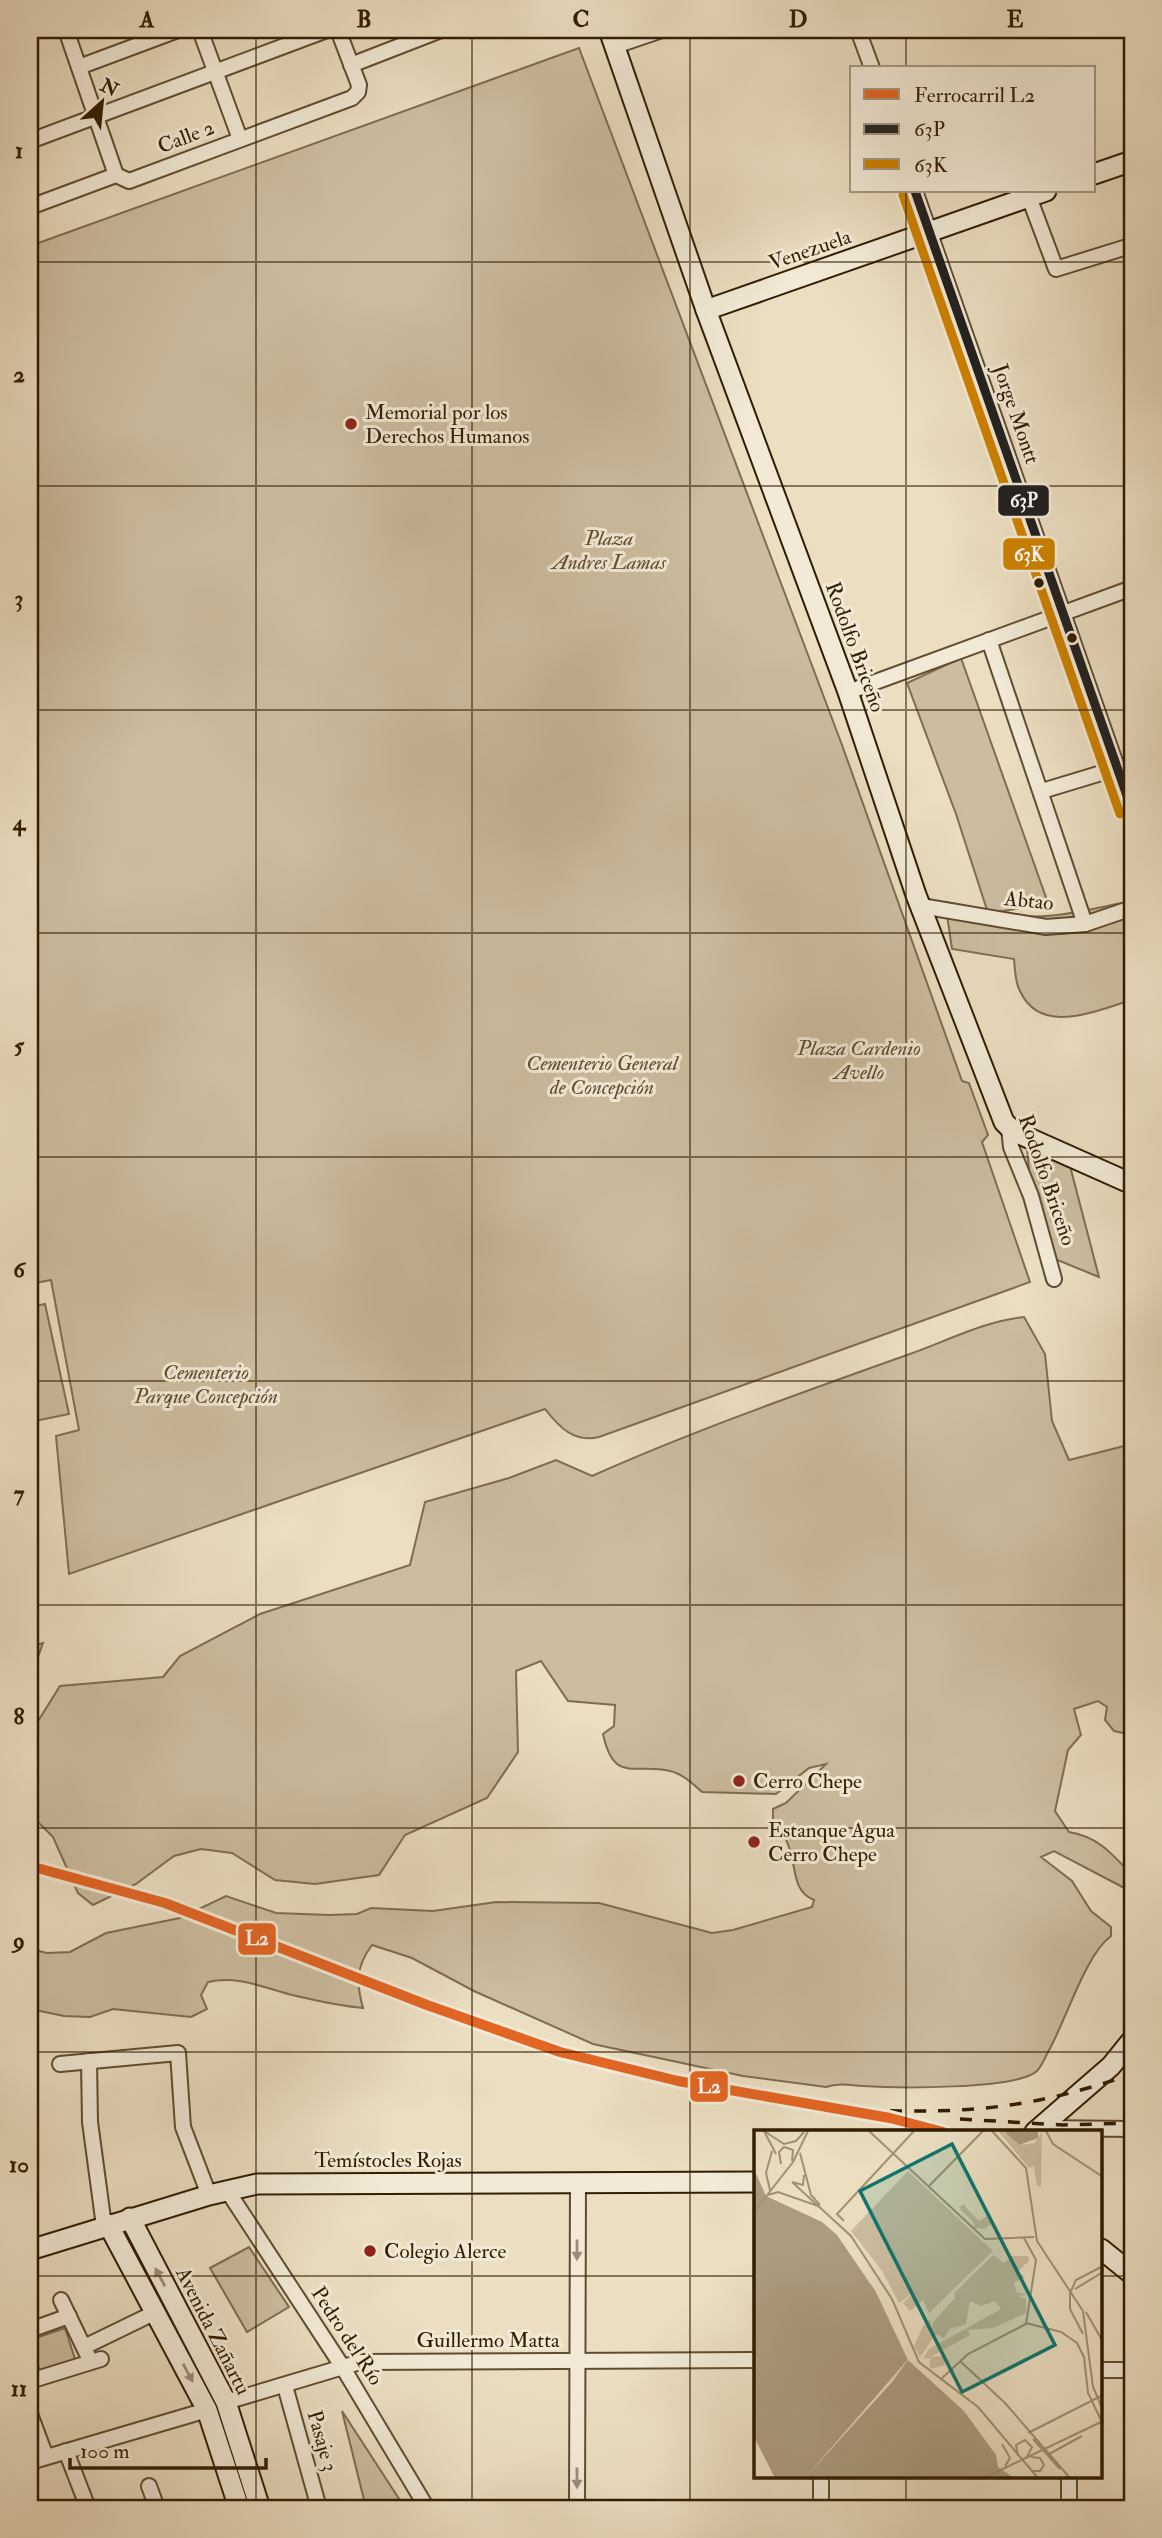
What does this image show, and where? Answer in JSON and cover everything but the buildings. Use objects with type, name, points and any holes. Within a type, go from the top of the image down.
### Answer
[{"type":"street","points":[[66,30],[116,175]]},
{"type":"street","points":[[79,66],[178,30]]},
{"type":"street","points":[[200,30],[240,139]]},
{"type":"street","points":[[30,141],[327,30]]},
{"type":"street","points":[[338,30],[351,65],[437,31]]},
{"type":"street","points":[[612,38],[662,30]]},
{"type":"street","points":[[858,30],[871,66]]},
{"type":"street","name":"Rodolfo Briceño","points":[[612,38],[706,310],[848,692],[921,906],[1009,1128],[1011,1147],[1031,1196],[1054,1279]]},
{"type":"street","name":"Calle 2","points":[[30,207],[116,175],[129,181],[352,98],[358,92],[351,65]]},
{"type":"street","points":[[1096,173],[1132,161]]},
{"type":"street","name":"Jorge Montt","points":[[915,192],[1132,810]]},
{"type":"street","points":[[1037,194],[1056,269],[1130,246]]},
{"type":"street","name":"Venezuela","points":[[706,310],[1037,194]]},
{"type":"street","points":[[848,692],[1132,588]]},
{"type":"street","points":[[989,640],[1085,924]]},
{"type":"street","points":[[1042,791],[1118,768]]},
{"type":"street","name":"Abtao","points":[[921,906],[1046,927],[1085,924],[1132,908]]},
{"type":"street","points":[[1009,1128],[1132,1184]]},
{"type":"street","points":[[1037,2130],[1111,2066],[1132,2040]]},
{"type":"street","name":"Pedro del Río","points":[[89,2061],[178,2053],[183,2127],[218,2192],[342,2366],[427,2508]]},
{"type":"street","points":[[60,2064],[89,2061],[90,2122],[106,2225]]},
{"type":"street","points":[[1037,2130],[1132,2129]]},
{"type":"street","points":[[577,2508],[578,2182]]},
{"type":"street","name":"Temístocles Rojas","points":[[30,2250],[218,2192],[268,2183],[754,2182]]},
{"type":"street","name":"Avenida Zañartu","points":[[130,2218],[226,2402],[260,2508]]},
{"type":"street","name":"Avenida Zañartu","points":[[106,2225],[156,2312],[206,2410],[237,2508]]},
{"type":"street","points":[[1102,2250],[1132,2274]]},
{"type":"street","points":[[30,2381],[96,2361],[84,2347],[61,2300]]},
{"type":"street","points":[[84,2347],[156,2312]]},
{"type":"street","points":[[30,2330],[68,2316]]},
{"type":"street","name":"Guillermo Matta","points":[[226,2402],[285,2386],[342,2366],[372,2361],[754,2360]]},
{"type":"street","points":[[1102,2370],[1132,2370]]},
{"type":"street","name":"Pasaje 3","points":[[285,2386],[319,2508]]},
{"type":"street","points":[[30,2462],[206,2410]]},
{"type":"street","points":[[30,2414],[46,2457]]},
{"type":"street","points":[[66,2451],[88,2508]]},
{"type":"street","points":[[821,2478],[821,2508]]},
{"type":"street","points":[[1069,2478],[1069,2508]]},
{"type":"street","points":[[149,2486],[152,2507]]},
{"type":"green space","name":"Cementerio General de Concepción","points":[[579,48],[842,745],[962,1081],[969,1083],[988,1135],[982,1142],[1030,1282],[599,1437],[575,1436],[556,1422],[545,1409],[69,1574],[56,1436],[79,1430],[51,1280],[30,1284],[30,246]]},
{"type":"green space","points":[[961,658],[1048,903],[998,912],[1048,916],[1132,901],[1132,1000],[1087,1014],[1055,1017],[1041,1013],[1029,1005],[1018,988],[1014,959],[952,949],[945,902],[987,910],[956,814],[907,683]]},
{"type":"green space","points":[[1027,1147],[1070,1166],[1099,1277],[1050,1257],[1031,1196]]},
{"type":"green space","points":[[45,1304],[69,1414],[30,1422],[30,1307]]},
{"type":"green space","points":[[1024,1317],[1045,1354],[1052,1421],[1069,1460],[1132,1444],[1132,1735],[1114,1731],[1105,1720],[1107,1707],[1098,1701],[1074,1709],[1081,1735],[1068,1750],[1055,1811],[1069,1832],[1097,1842],[1118,1860],[1132,1875],[1132,1892],[1054,1851],[1041,1857],[1072,1881],[1091,1911],[1111,1927],[1111,1936],[1084,1973],[1055,2039],[1037,2071],[1005,2082],[926,2087],[826,2087],[743,2076],[593,2044],[474,1991],[412,1958],[372,1945],[363,1960],[359,1975],[363,2008],[288,1994],[249,1983],[218,1980],[208,1982],[201,1995],[207,2009],[191,2017],[113,2009],[90,2017],[64,2016],[30,2009],[30,1949],[47,1953],[70,1952],[106,1933],[180,1918],[226,1896],[276,1913],[329,1915],[357,1914],[371,1908],[433,1911],[496,1902],[599,1903],[712,1933],[733,1930],[812,1907],[814,1900],[806,1896],[797,1882],[789,1846],[773,1827],[773,1809],[786,1803],[826,1764],[809,1768],[776,1794],[702,1792],[675,1772],[620,1766],[613,1760],[603,1734],[614,1726],[615,1705],[568,1701],[541,1661],[516,1671],[518,1752],[487,1798],[405,1835],[379,1875],[315,1884],[275,1880],[232,1853],[201,1849],[174,1856],[136,1884],[93,1905],[78,1893],[53,1837],[37,1821],[30,1825],[30,1734],[60,1686],[163,1677],[180,1656],[260,1614],[410,1565],[425,1502],[509,1478],[556,1460],[592,1476],[788,1398],[994,1323]]},
{"type":"green space","points":[[43,1643],[30,1679],[30,1647]]},
{"type":"green space","points":[[249,2247],[289,2307],[247,2332],[210,2268]]},
{"type":"green space","points":[[65,2328],[75,2359],[40,2371],[30,2340]]},
{"type":"green space","points":[[342,2411],[405,2508],[366,2508]]},
{"type":"railway","points":[[866,2110],[937,2111],[1001,2106],[1064,2095],[1132,2074]]},
{"type":"railway","points":[[960,2119],[1063,2125],[1132,2123]]},
{"type":"rail line","name":"L2","points":[[30,1866],[165,1903],[427,2005],[560,2052],[678,2081],[890,2118],[935,2130]]},
{"type":"transit line","name":"63P","points":[[915,192],[1132,810]]},
{"type":"transit line","name":"63K","points":[[903,195],[1120,814]]},
{"type":"place","name":"Memorial por los Derechos Humanos","points":[[351,424]]},
{"type":"place","name":"Cerro Chepe","points":[[739,1781]]},
{"type":"place","name":"Estanque Agua Cerro Chepe","points":[[754,1842]]},
{"type":"place","name":"Colegio Alerce","points":[[370,2251]]},
{"type":"park label","name":"Plaza Andres Lamas","points":[[609,550]]},
{"type":"park label","name":"Plaza Cardenio Avello","points":[[859,1060]]},
{"type":"park label","name":"Cementerio Parque Concepción","points":[[206,1384]]}]
